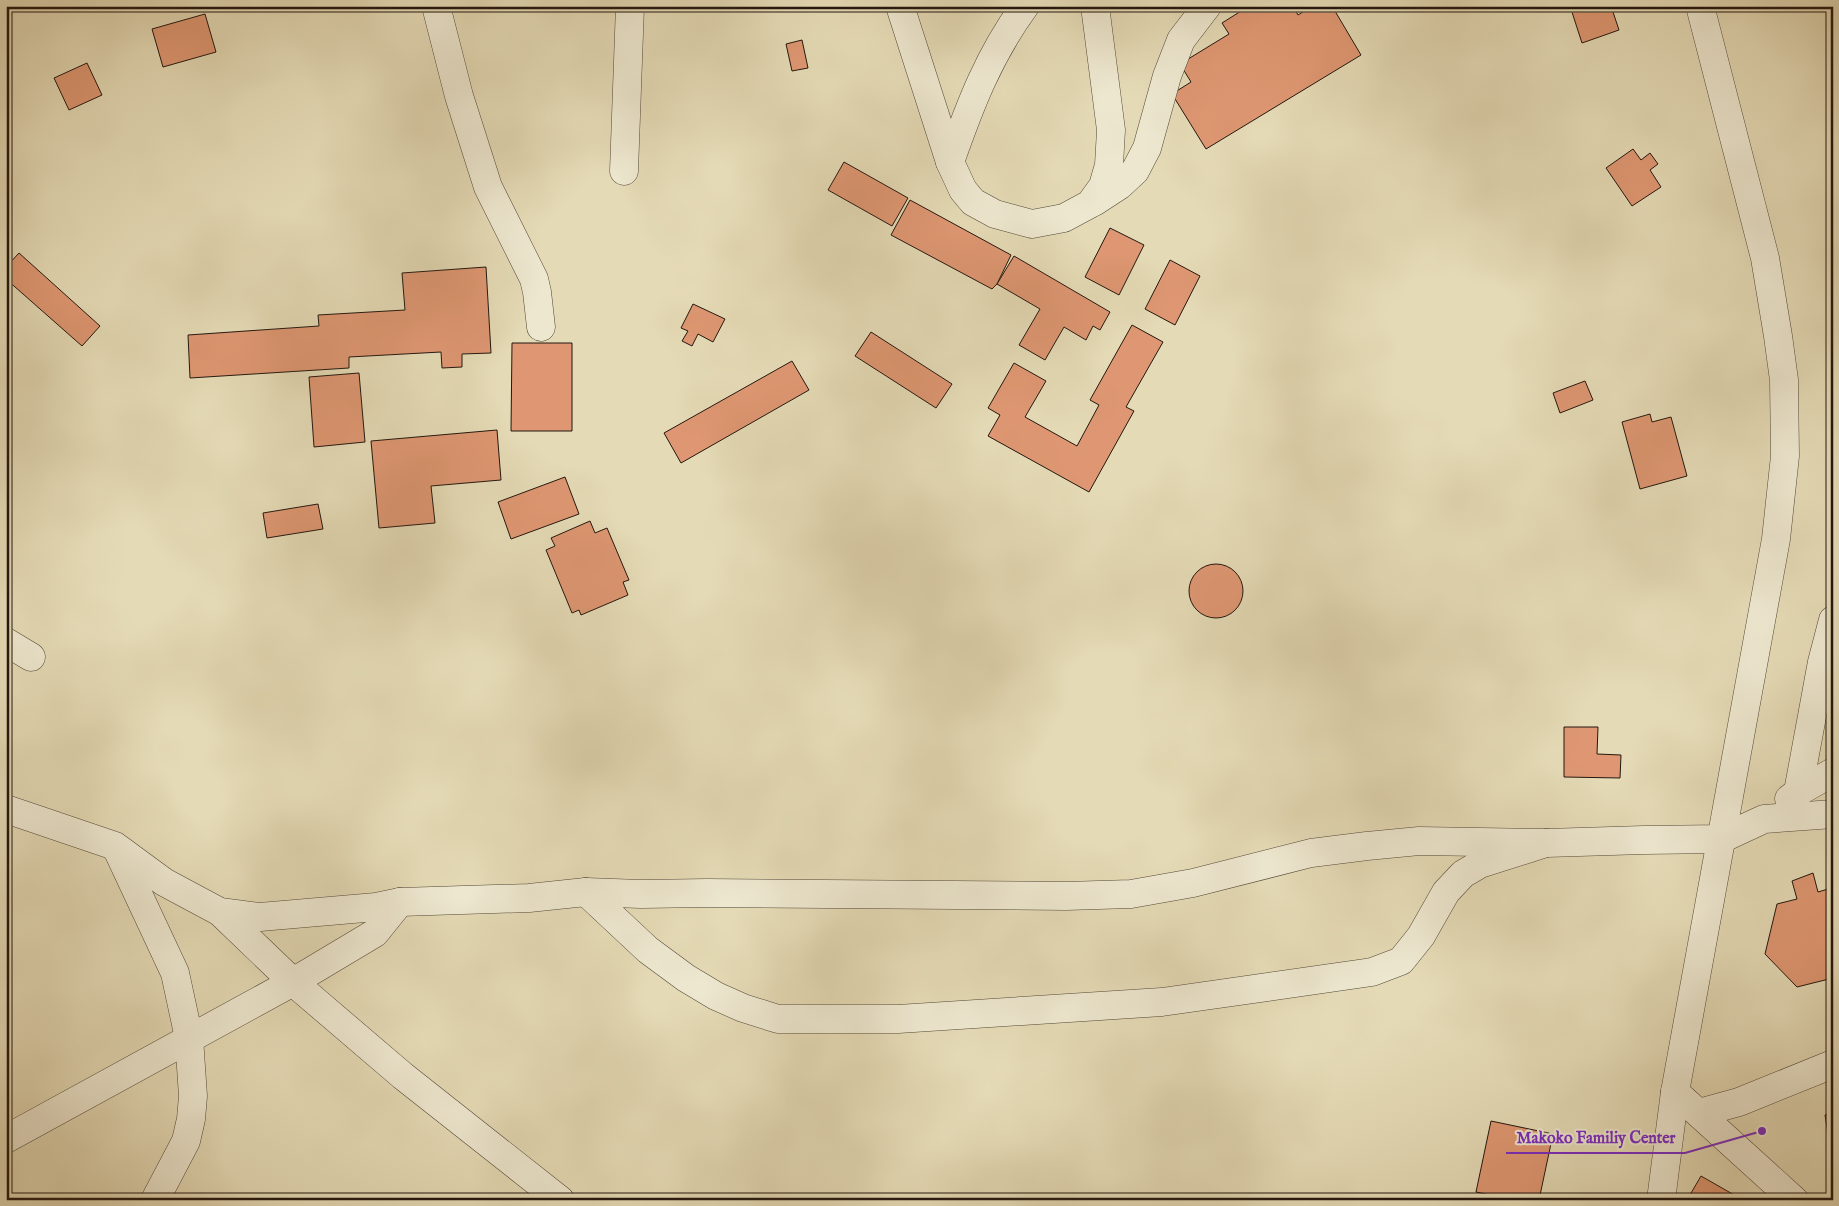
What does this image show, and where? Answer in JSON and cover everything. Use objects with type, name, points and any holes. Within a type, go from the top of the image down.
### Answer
[{"type":"street","points":[[436,6],[459,96],[488,187],[534,279],[538,292],[541,327]]},
{"type":"street","points":[[624,171],[630,6]]},
{"type":"street","points":[[900,6],[950,162],[963,190],[973,202],[995,214],[1032,224],[1064,218],[1120,185],[1135,171],[1147,148],[1167,76],[1181,40],[1207,6]]},
{"type":"street","points":[[950,162],[980,82],[997,48],[1025,6]]},
{"type":"street","points":[[1090,204],[1103,186],[1109,165],[1111,130],[1095,6]]},
{"type":"street","points":[[1661,1200],[1676,1092],[1776,539],[1785,456],[1784,380],[1766,258],[1700,6]]},
{"type":"street","points":[[1798,792],[1822,662],[1833,620]]},
{"type":"street","points":[[6,642],[31,657]]},
{"type":"street","points":[[220,912],[260,917],[376,907],[400,902],[528,898],[586,892],[640,894],[1066,896],[1131,894],[1193,884],[1311,853],[1420,841],[1546,843],[1721,839],[1764,820],[1798,792],[1833,772]]},
{"type":"street","points":[[6,808],[115,846],[164,882],[220,912],[293,982],[403,1076],[560,1200]]},
{"type":"street","points":[[1764,820],[1833,814]]},
{"type":"street","points":[[586,892],[648,950],[671,967],[716,996],[743,1008],[778,1019],[898,1019],[1162,1002],[1372,972],[1401,961],[1412,948],[1446,892],[1463,874],[1480,864],[1546,843]]},
{"type":"street","points":[[115,846],[175,973],[189,1038],[194,1096],[191,1119],[186,1141],[155,1200]]},
{"type":"street","points":[[6,1139],[293,982],[374,933],[400,902]]},
{"type":"street","points":[[1699,1112],[1739,1102],[1833,1064]]},
{"type":"street","points":[[1676,1092],[1794,1200]]},
{"type":"building","points":[[1249,6],[1261,6],[1264,11],[1273,6],[1293,6],[1298,15],[1312,6],[1320,6],[1322,9],[1326,6],[1332,6],[1361,55],[1206,149],[1172,94],[1191,82],[1180,64],[1229,34],[1222,23]]},
{"type":"building","points":[[1570,6],[1611,6],[1619,30],[1582,43]]},
{"type":"building","points":[[205,14],[216,52],[163,67],[152,29]]},
{"type":"building","points":[[802,40],[808,68],[792,71],[786,44]]},
{"type":"building","points":[[87,63],[102,95],[69,110],[54,78]]},
{"type":"building","points":[[1633,149],[1641,160],[1650,153],[1658,164],[1650,170],[1661,187],[1632,206],[1606,168]]},
{"type":"building","points":[[844,162],[908,198],[892,226],[828,190]]},
{"type":"building","points":[[910,200],[1011,255],[997,284],[992,289],[891,235]]},
{"type":"building","points":[[1110,228],[1144,245],[1119,295],[1085,277]]},
{"type":"building","points":[[19,253],[100,326],[82,346],[6,279],[6,267]]},
{"type":"building","points":[[1014,256],[1110,312],[1100,330],[1093,326],[1086,340],[1064,327],[1045,360],[1019,345],[1040,309],[997,284]]},
{"type":"building","points":[[1170,260],[1200,276],[1175,325],[1145,309]]},
{"type":"building","points":[[486,267],[491,353],[462,354],[462,367],[442,368],[441,352],[349,357],[349,368],[190,378],[188,335],[319,326],[318,315],[405,310],[402,273]]},
{"type":"building","points":[[693,304],[725,319],[713,342],[698,334],[692,346],[682,341],[688,331],[681,328]]},
{"type":"building","points":[[1132,325],[1163,342],[1126,407],[1134,411],[1089,492],[988,436],[1000,415],[988,408],[1014,363],[1046,381],[1025,417],[1077,446],[1099,405],[1090,400]]},
{"type":"building","points":[[871,332],[952,384],[936,408],[855,356]]},
{"type":"building","points":[[512,343],[572,343],[572,431],[511,431]]},
{"type":"building","points":[[792,361],[809,390],[681,463],[664,433]]},
{"type":"building","points":[[359,373],[365,442],[314,447],[309,377]]},
{"type":"building","points":[[1585,381],[1593,400],[1560,413],[1553,393]]},
{"type":"building","points":[[1650,414],[1652,422],[1671,417],[1687,476],[1640,489],[1622,422]]},
{"type":"building","points":[[497,430],[501,480],[431,486],[435,523],[379,528],[371,441]]},
{"type":"building","points":[[565,477],[579,514],[511,539],[498,502]]},
{"type":"building","points":[[318,504],[323,529],[267,538],[263,513]]},
{"type":"building","points":[[590,521],[595,533],[607,528],[629,580],[623,582],[628,595],[581,615],[579,610],[572,613],[546,550],[555,546],[551,538]]},
{"type":"building","points":[[1216,564],[1226,566],[1235,572],[1241,581],[1243,591],[1241,601],[1235,610],[1226,616],[1216,618],[1206,616],[1197,610],[1191,601],[1189,591],[1191,581],[1197,572],[1206,566]]},
{"type":"building","points":[[1564,727],[1598,727],[1597,754],[1621,755],[1620,778],[1564,777]]},
{"type":"building","points":[[1813,873],[1818,892],[1828,889],[1833,894],[1833,978],[1797,987],[1765,954],[1777,904],[1797,899],[1792,881]]},
{"type":"building","points":[[1833,1113],[1833,1166],[1825,1115]]},
{"type":"building","points":[[1491,1121],[1553,1134],[1539,1200],[1513,1200],[1476,1192]]},
{"type":"building","points":[[1701,1176],[1743,1200],[1687,1200]]},
{"type":"place","name":"Makoko Familiy Center","points":[[1762,1131]]}]
